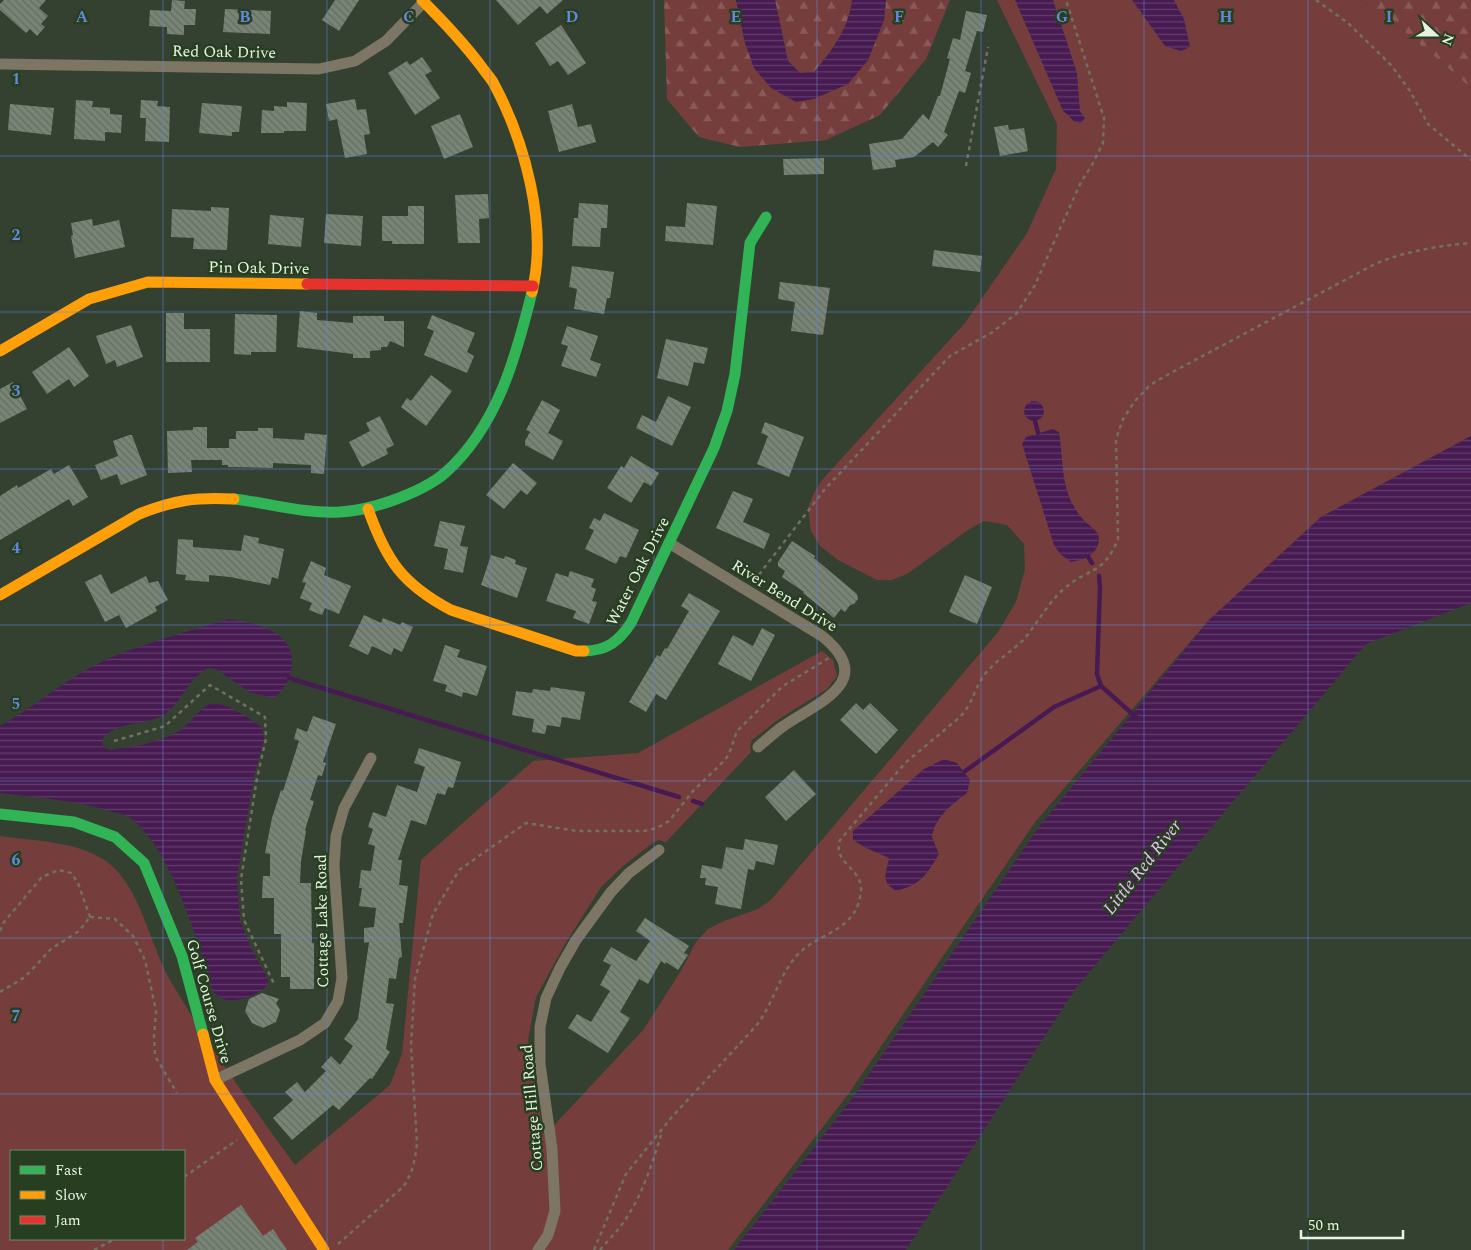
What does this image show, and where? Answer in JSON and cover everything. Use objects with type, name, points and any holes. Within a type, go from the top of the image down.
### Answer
[{"type":"street","name":"Red Oak Drive","points":[[0,64],[319,69],[355,61],[386,41],[423,1]]},
{"type":"street","points":[[0,595],[139,514],[163,505],[188,499],[212,498],[236,499],[309,511],[339,512],[368,509],[409,495],[444,474],[474,441],[497,402],[516,352],[533,286],[537,245],[532,192],[524,153],[494,83],[463,42],[423,1]]},
{"type":"street","name":"Water Oak Drive","points":[[368,509],[377,537],[388,559],[400,574],[436,603],[451,610],[576,651],[593,652],[609,648],[622,638],[632,623],[714,448],[727,411],[735,374],[750,243],[766,217]]},
{"type":"street","name":"Pin Oak Drive","points":[[0,351],[89,299],[148,282],[533,286]]},
{"type":"street","name":"River Bend Drive","points":[[670,543],[822,636],[835,646],[838,652],[844,666],[844,676],[840,688],[831,697],[782,727],[758,746]]},
{"type":"street","name":"Cottage Lake Road","points":[[215,1080],[300,1040],[325,1023],[338,1001],[342,978],[334,866],[336,836],[344,808],[371,758]]},
{"type":"street","name":"Golf Course Drive","points":[[0,814],[74,822],[114,837],[144,863],[182,956],[215,1080],[324,1250]]},
{"type":"street","name":"Cottage Hill Road","points":[[538,1250],[548,1235],[555,1211],[552,1149],[540,1064],[540,1027],[546,998],[576,940],[610,892],[629,873],[659,850]]},
{"type":"path","points":[[747,590],[825,489],[910,398],[950,356],[991,333],[1016,314],[1034,286],[1081,182],[1103,143],[1104,118],[1066,0]]},
{"type":"path","points":[[1316,0],[1348,23],[1391,64],[1410,90],[1428,124],[1471,160]]},
{"type":"path","points":[[966,166],[988,46]]},
{"type":"path","points":[[594,1250],[626,1174],[670,1118],[764,1016],[785,970],[800,953],[851,919],[857,907],[861,889],[857,876],[839,855],[837,847],[840,840],[905,764],[968,709],[984,675],[1024,638],[1066,586],[1103,565],[1112,554],[1118,539],[1116,439],[1123,419],[1135,401],[1150,385],[1167,375],[1375,264],[1397,255],[1436,246],[1471,243]]},
{"type":"path","points":[[338,1244],[404,1186],[411,1173],[417,1144],[411,1045],[415,979],[433,914],[459,870],[526,823],[577,831],[644,831],[657,828],[669,821],[693,791],[724,760],[729,754],[737,731],[756,712],[783,686],[838,652]]},
{"type":"path","points":[[114,740],[165,726],[210,684],[265,717],[266,739],[256,778],[241,879],[244,920],[275,986]]},
{"type":"path","points":[[0,930],[4,922],[42,877],[59,870],[71,873],[78,884],[90,917]]},
{"type":"path","points":[[0,992],[25,977],[51,949],[79,931],[90,917]]},
{"type":"path","points":[[90,917],[115,919],[133,936],[145,960],[156,1011],[155,1056],[177,1093]]},
{"type":"path","points":[[600,1250],[626,1219],[636,1202],[662,1130]]},
{"type":"path","points":[[185,1176],[249,1132]]},
{"type":"path","points":[[94,1250],[113,1240]]},
{"type":"green space","points":[[664,0],[736,0],[745,43],[755,68],[848,84],[868,60],[884,20],[886,0],[950,0],[926,59],[880,115],[826,140],[740,147],[699,137],[667,99]]},
{"type":"green space","points":[[775,0],[852,0],[847,20],[839,39],[814,72],[800,73],[788,61]]},
{"type":"green space","points":[[997,0],[1360,0],[1431,53],[1471,88],[1471,436],[1321,517],[1209,620],[1035,822],[849,1093],[728,1250],[0,1250],[0,836],[55,843],[82,849],[106,861],[118,872],[136,900],[163,965],[184,1004],[230,1074],[295,1165],[390,1085],[402,1054],[421,860],[533,761],[638,753],[822,651],[833,660],[837,676],[827,689],[779,719],[752,740],[751,752],[666,842],[659,840],[654,842],[623,866],[601,887],[565,944],[536,997],[528,1040],[544,1136],[644,1029],[682,969],[696,942],[708,929],[758,909],[771,900],[998,632],[1016,602],[1025,569],[1024,544],[1007,525],[984,521],[968,530],[907,574],[892,580],[877,580],[838,560],[820,546],[811,531],[808,508],[822,480],[965,323],[1027,233],[1056,169],[1057,124]]},
{"type":"green space","points":[[1360,0],[1471,0],[1471,88],[1431,53]]},
{"type":"water","points":[[736,0],[775,0],[788,61],[800,73],[814,72],[827,56],[839,39],[847,20],[852,0],[886,0],[884,20],[868,60],[848,84],[814,99],[796,102],[771,88],[754,68],[745,43]]},
{"type":"water","points":[[1015,0],[1053,0],[1077,73],[1080,111],[1085,118],[1081,123],[1075,122],[1063,111]]},
{"type":"water","points":[[1132,0],[1174,0],[1184,19],[1190,47],[1181,51],[1165,46]]},
{"type":"water","points":[[1034,401],[1041,404],[1044,411],[1041,418],[1034,421],[1027,418],[1024,411],[1027,404]]},
{"type":"water","points":[[1053,429],[1059,432],[1068,495],[1080,516],[1098,533],[1099,537],[1098,545],[1090,556],[1071,562],[1060,554],[1054,545],[1022,444],[1026,437]]},
{"type":"water","name":"Little Red River","points":[[1471,436],[1471,603],[1366,644],[1076,988],[906,1250],[734,1250],[854,1096],[1038,828],[1209,620],[1321,517]]},
{"type":"water","points":[[228,619],[264,627],[284,640],[290,649],[292,660],[289,678],[279,694],[273,698],[249,692],[216,669],[208,668],[196,677],[176,703],[162,716],[114,730],[102,740],[103,747],[110,750],[153,742],[170,736],[181,729],[202,709],[212,704],[227,706],[262,727],[264,739],[254,777],[237,877],[240,920],[251,948],[268,979],[268,985],[255,994],[243,999],[232,1000],[223,999],[213,992],[181,896],[157,848],[142,829],[127,816],[99,808],[57,800],[0,793],[0,726],[101,662],[136,648]]},
{"type":"water","points":[[944,759],[957,763],[970,780],[967,793],[950,807],[936,823],[932,837],[939,854],[931,868],[911,886],[896,891],[888,884],[885,877],[889,858],[853,840],[853,831],[924,769]]},
{"type":"building","points":[[4,0],[46,0],[39,8],[48,16],[41,24],[45,27],[37,36],[30,29],[26,33],[0,10],[0,4]]},
{"type":"building","points":[[172,0],[185,1],[184,9],[196,9],[195,25],[184,25],[184,35],[167,34],[167,27],[149,26],[150,10],[171,11]]},
{"type":"building","points":[[335,0],[359,0],[339,31],[322,20]]},
{"type":"building","points":[[496,0],[563,0],[547,14],[540,6],[518,25]]},
{"type":"building","points":[[225,9],[271,11],[270,34],[223,32]]},
{"type":"building","points":[[966,11],[987,15],[983,32],[977,31],[965,71],[971,73],[965,93],[959,91],[944,132],[948,135],[938,147],[933,142],[914,157],[895,160],[896,167],[873,170],[869,144],[902,139],[923,114],[929,120],[938,96],[940,96],[950,59],[947,58],[953,38],[960,40]]},
{"type":"building","points":[[561,25],[586,63],[568,75],[558,61],[550,66],[535,43]]},
{"type":"building","points":[[422,57],[432,71],[425,75],[440,98],[415,115],[388,73],[407,61],[410,65]]},
{"type":"building","points":[[355,99],[357,110],[366,109],[370,134],[364,135],[367,154],[345,158],[337,119],[329,121],[326,104]]},
{"type":"building","points":[[76,100],[93,101],[92,107],[110,108],[110,114],[122,115],[121,133],[105,132],[105,141],[74,139]]},
{"type":"building","points":[[141,100],[158,101],[157,106],[170,107],[169,142],[145,141],[146,118],[140,118]]},
{"type":"building","points":[[287,102],[307,103],[306,131],[261,133],[262,110],[274,111],[274,106],[287,107]]},
{"type":"building","points":[[202,103],[242,106],[239,132],[232,132],[232,136],[199,133]]},
{"type":"building","points":[[10,104],[54,108],[51,135],[8,130]]},
{"type":"building","points":[[572,104],[578,127],[591,124],[596,142],[559,152],[548,111]]},
{"type":"building","points":[[460,114],[473,147],[444,159],[431,126]]},
{"type":"building","points":[[1008,125],[1009,130],[1024,128],[1028,151],[1000,156],[994,127]]},
{"type":"building","points":[[824,158],[824,174],[784,175],[783,159]]},
{"type":"building","points":[[488,194],[489,218],[479,219],[480,243],[458,243],[455,195]]},
{"type":"building","points":[[579,203],[608,205],[607,228],[601,228],[600,247],[572,246],[574,218],[578,218]]},
{"type":"building","points":[[687,203],[717,206],[713,245],[665,241],[666,226],[685,227]]},
{"type":"building","points":[[408,206],[424,206],[424,244],[392,244],[392,241],[382,241],[382,216],[408,216]]},
{"type":"building","points":[[211,207],[229,208],[227,250],[193,249],[194,238],[171,237],[172,209],[211,211]]},
{"type":"building","points":[[326,214],[363,216],[361,246],[324,243]]},
{"type":"building","points":[[270,215],[304,218],[301,247],[268,244]]},
{"type":"building","points":[[92,219],[93,226],[119,220],[125,247],[75,258],[71,223]]},
{"type":"building","points":[[934,250],[982,256],[980,272],[932,266]]},
{"type":"building","points":[[572,266],[614,272],[610,298],[607,298],[604,314],[574,309],[577,289],[569,287]]},
{"type":"building","points":[[780,282],[830,288],[823,335],[791,331],[795,302],[778,299]]},
{"type":"building","points":[[300,311],[317,313],[317,320],[353,323],[353,316],[384,316],[384,321],[404,321],[404,347],[390,341],[387,347],[381,347],[381,350],[370,351],[370,358],[353,358],[353,354],[297,347]]},
{"type":"building","points":[[166,313],[184,313],[184,329],[210,329],[210,362],[166,362]]},
{"type":"building","points":[[235,314],[277,315],[276,352],[251,352],[251,355],[234,354]]},
{"type":"building","points":[[432,315],[475,333],[467,352],[474,356],[467,373],[424,355],[434,331],[427,328]]},
{"type":"building","points":[[131,325],[143,357],[117,367],[115,360],[106,364],[96,336]]},
{"type":"building","points":[[567,326],[598,336],[590,360],[601,364],[596,377],[561,366],[568,346],[561,344]]},
{"type":"building","points":[[666,339],[708,348],[704,364],[694,362],[688,386],[657,378]]},
{"type":"building","points":[[69,347],[89,376],[74,387],[69,379],[47,394],[32,372]]},
{"type":"building","points":[[431,375],[452,391],[426,426],[401,407],[407,398],[411,401]]},
{"type":"building","points":[[13,382],[27,409],[0,423],[0,389]]},
{"type":"building","points":[[668,396],[691,407],[672,446],[636,428],[642,415],[656,422]]},
{"type":"building","points":[[542,400],[560,410],[548,433],[563,441],[553,460],[525,445],[530,432],[526,430]]},
{"type":"building","points":[[380,416],[394,445],[386,449],[388,454],[362,467],[349,442],[370,431],[366,423]]},
{"type":"building","points":[[765,422],[804,437],[789,477],[757,464],[768,436],[761,433]]},
{"type":"building","points":[[193,427],[207,427],[207,448],[229,448],[229,439],[236,439],[236,431],[258,431],[258,428],[273,428],[273,438],[304,440],[305,433],[327,435],[324,474],[311,473],[311,465],[273,463],[273,468],[228,467],[228,465],[222,465],[222,460],[191,460],[192,472],[168,473],[167,431],[193,430]]},
{"type":"building","points":[[132,435],[147,475],[121,485],[117,474],[101,480],[95,465],[118,456],[113,441]]},
{"type":"building","points":[[631,456],[659,473],[651,486],[644,482],[631,503],[607,488],[621,466],[624,468]]},
{"type":"building","points":[[513,463],[537,483],[527,495],[521,490],[504,509],[486,495]]},
{"type":"building","points":[[69,465],[88,497],[73,506],[69,499],[0,540],[0,496],[17,485],[18,488],[51,469],[54,474]]},
{"type":"building","points":[[733,491],[753,499],[743,522],[770,534],[764,549],[716,528]]},
{"type":"building","points":[[604,513],[639,530],[626,558],[620,556],[616,564],[585,549],[594,530],[589,528],[594,518],[600,521]]},
{"type":"building","points":[[440,521],[465,526],[460,546],[468,547],[463,573],[444,569],[448,549],[434,546]]},
{"type":"building","points":[[244,535],[259,538],[258,543],[284,549],[278,579],[272,577],[270,585],[209,575],[209,582],[185,580],[186,575],[176,574],[178,539],[193,540],[193,547],[241,551]]},
{"type":"building","points":[[792,541],[815,556],[814,558],[857,594],[858,599],[845,612],[841,609],[834,618],[804,592],[782,577],[785,571],[778,566],[778,562]]},
{"type":"building","points":[[491,555],[504,559],[505,556],[516,560],[515,564],[527,568],[517,598],[481,585]]},
{"type":"building","points":[[311,561],[326,568],[324,575],[351,586],[339,614],[325,608],[322,615],[309,610],[312,603],[300,598],[306,583],[302,582]]},
{"type":"building","points":[[570,571],[594,579],[591,587],[596,589],[592,601],[597,602],[589,624],[573,618],[576,611],[546,601],[556,573],[568,577]]},
{"type":"building","points":[[101,574],[111,594],[146,576],[149,583],[158,581],[168,600],[155,607],[157,611],[126,628],[119,615],[105,622],[85,582]]},
{"type":"building","points":[[965,575],[992,587],[977,624],[949,612]]},
{"type":"building","points":[[689,593],[720,611],[666,700],[656,694],[646,712],[629,702],[657,655],[660,657],[665,648],[667,649],[689,611],[681,606]]},
{"type":"building","points":[[364,615],[381,623],[383,618],[400,625],[402,622],[413,627],[402,652],[394,648],[391,655],[372,646],[368,655],[349,646]]},
{"type":"building","points":[[762,628],[775,635],[751,681],[718,664],[733,635],[753,646]]},
{"type":"building","points":[[445,645],[460,650],[457,657],[487,666],[477,696],[463,692],[462,697],[445,691],[447,685],[433,681]]},
{"type":"building","points":[[551,687],[585,692],[580,720],[562,717],[560,727],[547,725],[545,734],[532,732],[534,719],[512,715],[516,691],[532,693],[533,689],[550,691]]},
{"type":"building","points":[[856,703],[863,710],[870,703],[898,730],[876,754],[840,720]]},
{"type":"building","points":[[313,716],[336,724],[323,762],[326,763],[322,776],[318,775],[310,800],[314,801],[305,830],[301,861],[300,883],[311,883],[314,989],[290,989],[290,977],[281,977],[281,934],[274,934],[274,898],[262,898],[263,876],[270,876],[270,854],[265,853],[272,818],[299,741],[294,739],[297,728],[307,732]]},
{"type":"building","points":[[419,748],[461,762],[453,788],[448,787],[445,795],[437,793],[426,825],[411,820],[398,860],[402,860],[399,885],[408,886],[403,923],[399,923],[402,957],[399,958],[396,979],[389,978],[386,1003],[394,1004],[386,1049],[390,1052],[372,1079],[370,1078],[339,1110],[333,1105],[292,1140],[273,1118],[293,1100],[285,1092],[297,1082],[305,1092],[326,1071],[321,1067],[331,1056],[340,1065],[353,1046],[344,1039],[358,1019],[369,942],[364,943],[364,928],[374,927],[376,908],[359,906],[362,888],[359,888],[361,870],[371,871],[375,846],[368,844],[373,829],[368,827],[373,812],[386,817],[397,785],[417,792],[425,767],[414,763]]},
{"type":"building","points":[[794,770],[816,794],[786,821],[765,797]]},
{"type":"building","points":[[745,839],[778,845],[774,865],[756,861],[754,870],[748,869],[741,909],[715,904],[718,887],[705,885],[706,878],[700,878],[702,865],[722,869],[726,847],[743,850]]},
{"type":"building","points":[[645,918],[689,946],[684,953],[688,955],[678,970],[661,961],[648,984],[639,979],[620,1012],[630,1018],[608,1053],[568,1028],[577,1014],[591,1022],[610,991],[600,985],[611,965],[603,961],[611,947],[636,961],[650,941],[636,931]]},
{"type":"building","points":[[262,993],[279,999],[276,1003],[280,1010],[276,1022],[263,1028],[252,1023],[245,1011],[249,999]]},
{"type":"building","points":[[241,1205],[263,1236],[273,1229],[287,1250],[187,1250],[198,1242],[195,1238]]},
{"type":"waterway","points":[[1035,421],[1038,433]]},
{"type":"waterway","points":[[1088,557],[1092,563]]},
{"type":"waterway","points":[[1099,576],[1097,674],[1101,686],[1137,718]]},
{"type":"waterway","points":[[289,678],[679,797]]},
{"type":"waterway","points":[[964,772],[1054,707],[1101,686]]},
{"type":"waterway","points":[[693,801],[702,804]]},
{"type":"traffic: fast","points":[[584,651],[592,651],[612,644],[631,623],[714,448],[727,411],[735,374],[750,243],[766,217]]},
{"type":"traffic: fast","points":[[234,499],[300,510],[327,512],[360,510],[398,499],[433,482],[463,455],[491,413],[511,366],[532,292]]},
{"type":"traffic: fast","points":[[0,814],[74,822],[115,837],[144,863],[182,956],[203,1034]]},
{"type":"traffic: slow","points":[[422,0],[460,40],[494,84],[515,132],[531,185],[535,212],[537,240],[532,292]]},
{"type":"traffic: slow","points":[[0,351],[89,299],[148,282],[307,284]]},
{"type":"traffic: slow","points":[[0,595],[139,514],[185,500],[234,499]]},
{"type":"traffic: slow","points":[[368,509],[389,557],[408,580],[434,600],[451,610],[576,651],[584,651]]},
{"type":"traffic: slow","points":[[203,1034],[215,1080],[324,1250]]},
{"type":"traffic: jam","points":[[307,284],[533,286]]}]
